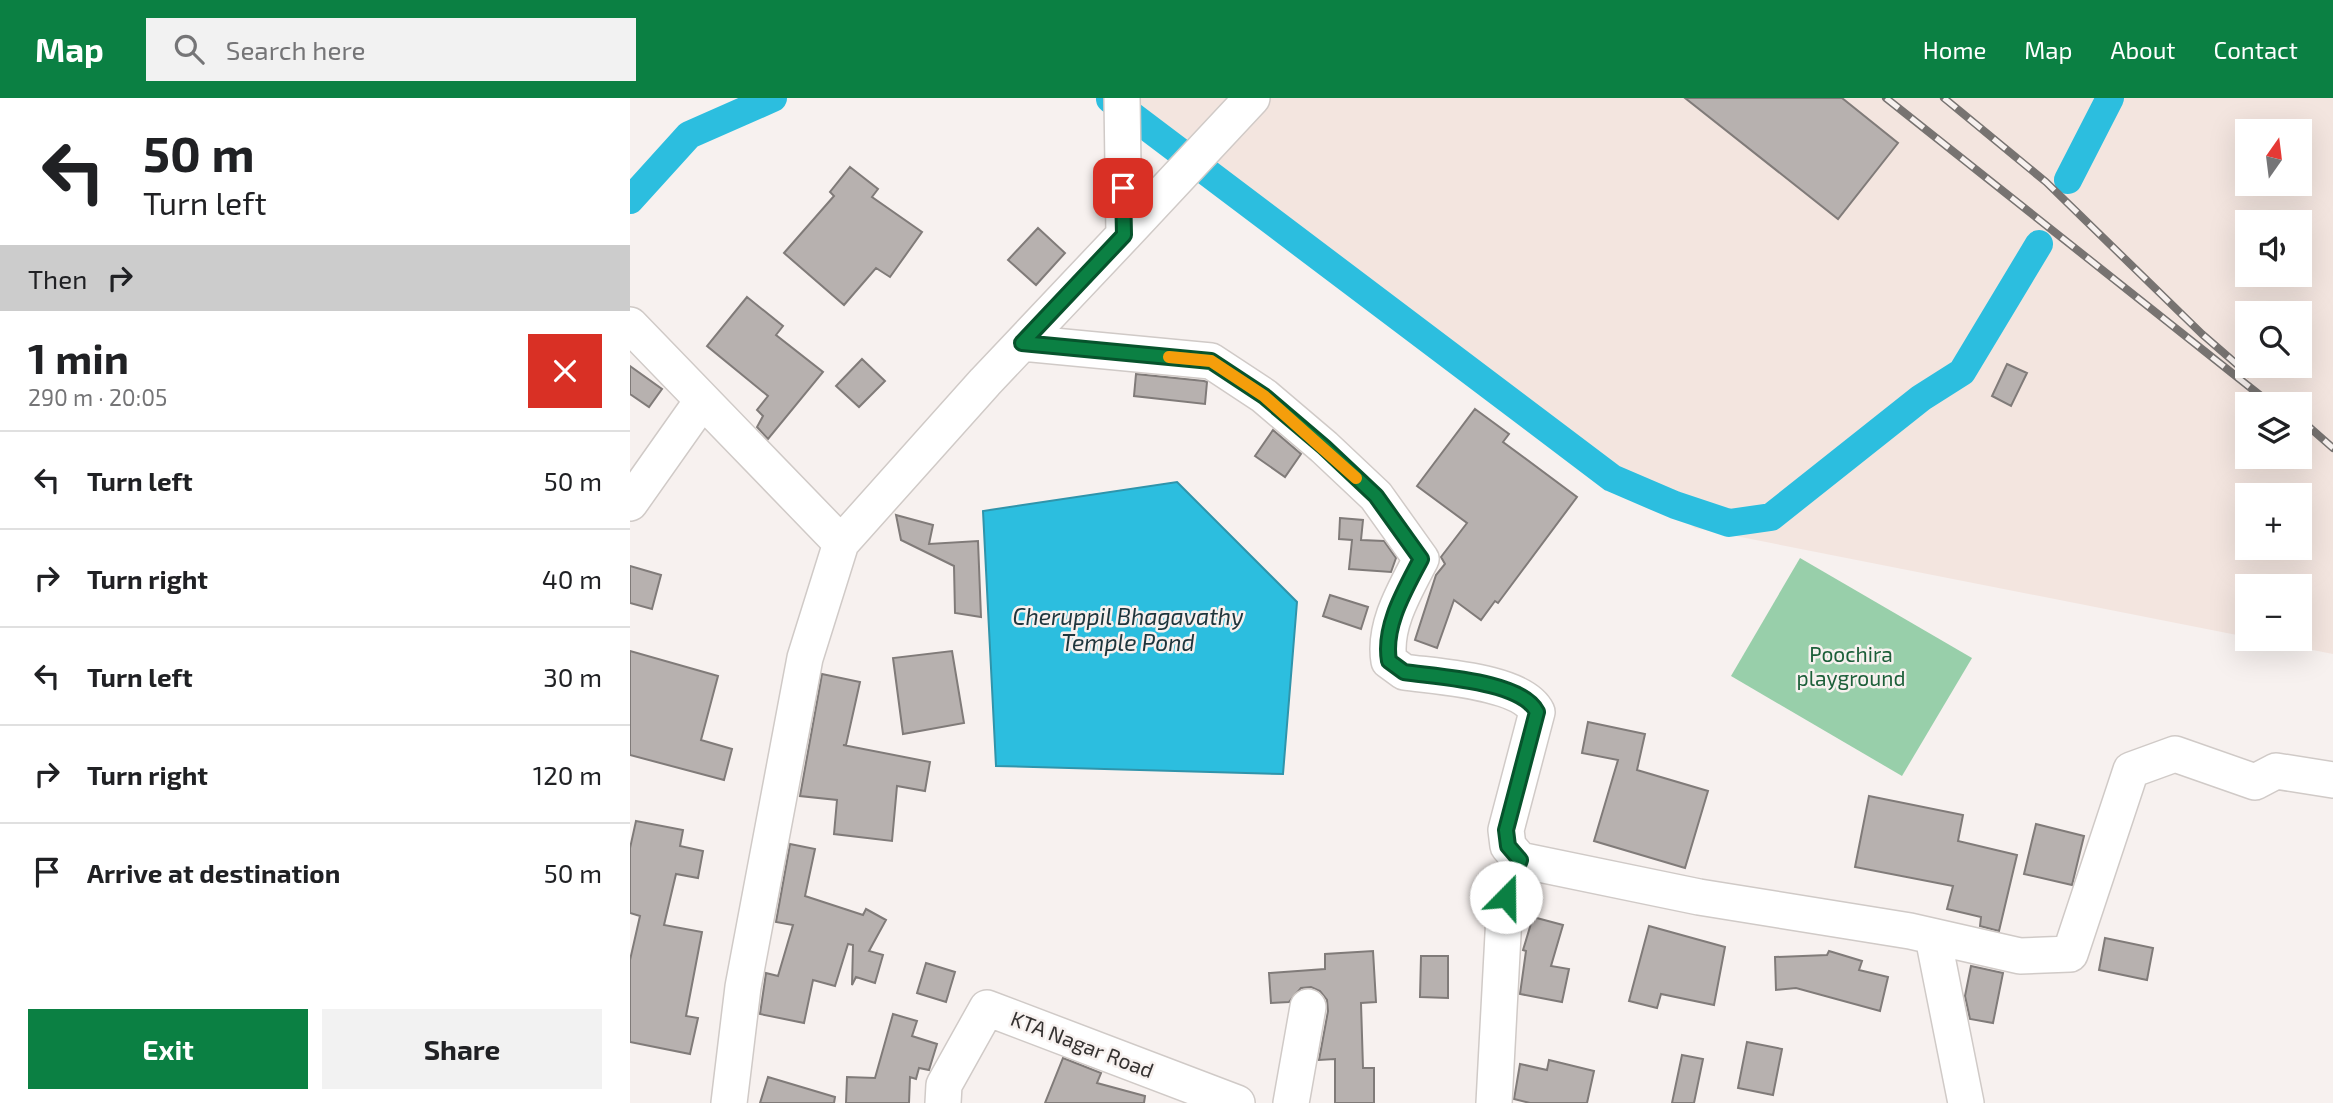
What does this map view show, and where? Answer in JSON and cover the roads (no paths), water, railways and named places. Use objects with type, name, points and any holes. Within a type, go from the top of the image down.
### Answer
[{"type":"street","points":[[1122,98],[1124,235]]},
{"type":"street","points":[[729,1103],[743,988],[805,658],[841,543],[1022,343],[1218,138],[1252,98]]},
{"type":"street","points":[[630,325],[841,543]]},
{"type":"street","points":[[1022,343],[1211,361],[1264,396],[1376,496],[1421,559],[1402,594],[1386,643],[1389,661],[1404,672],[1514,691],[1532,703],[1537,712],[1506,830],[1508,846],[1520,860],[1699,897],[1933,937],[2020,956],[2070,954],[2131,770],[2175,754],[2255,782],[2276,771],[2333,780]]},
{"type":"street","points":[[630,503],[702,401]]},
{"type":"street","points":[[1494,1103],[1506,897],[1520,860]]},
{"type":"street","points":[[1933,937],[1966,1103]]},
{"type":"street","points":[[1291,1103],[1308,1007]]},
{"type":"street","name":"KTA Nagar Road","points":[[943,1103],[944,1084],[988,1008],[1078,1040],[1164,1077],[1237,1103]]},
{"type":"water","name":"Cheruppil Bhagavathy Temple Pond","points":[[1177,482],[1297,602],[1283,774],[996,766],[983,511]]},
{"type":"waterway","points":[[630,200],[689,135],[773,98]]},
{"type":"waterway","points":[[2068,180],[2110,98]]},
{"type":"waterway","points":[[1110,99],[1612,478],[1675,505],[1729,523],[1771,517],[1921,398],[1962,372],[2039,244]]},
{"type":"railway","points":[[1886,98],[2256,392]]},
{"type":"railway","points":[[1944,98],[2046,182],[2235,363]]},
{"type":"railway","points":[[2312,430],[2333,448]]},
{"type":"park label","name":"Poochira playground","points":[[1851,667]]}]
